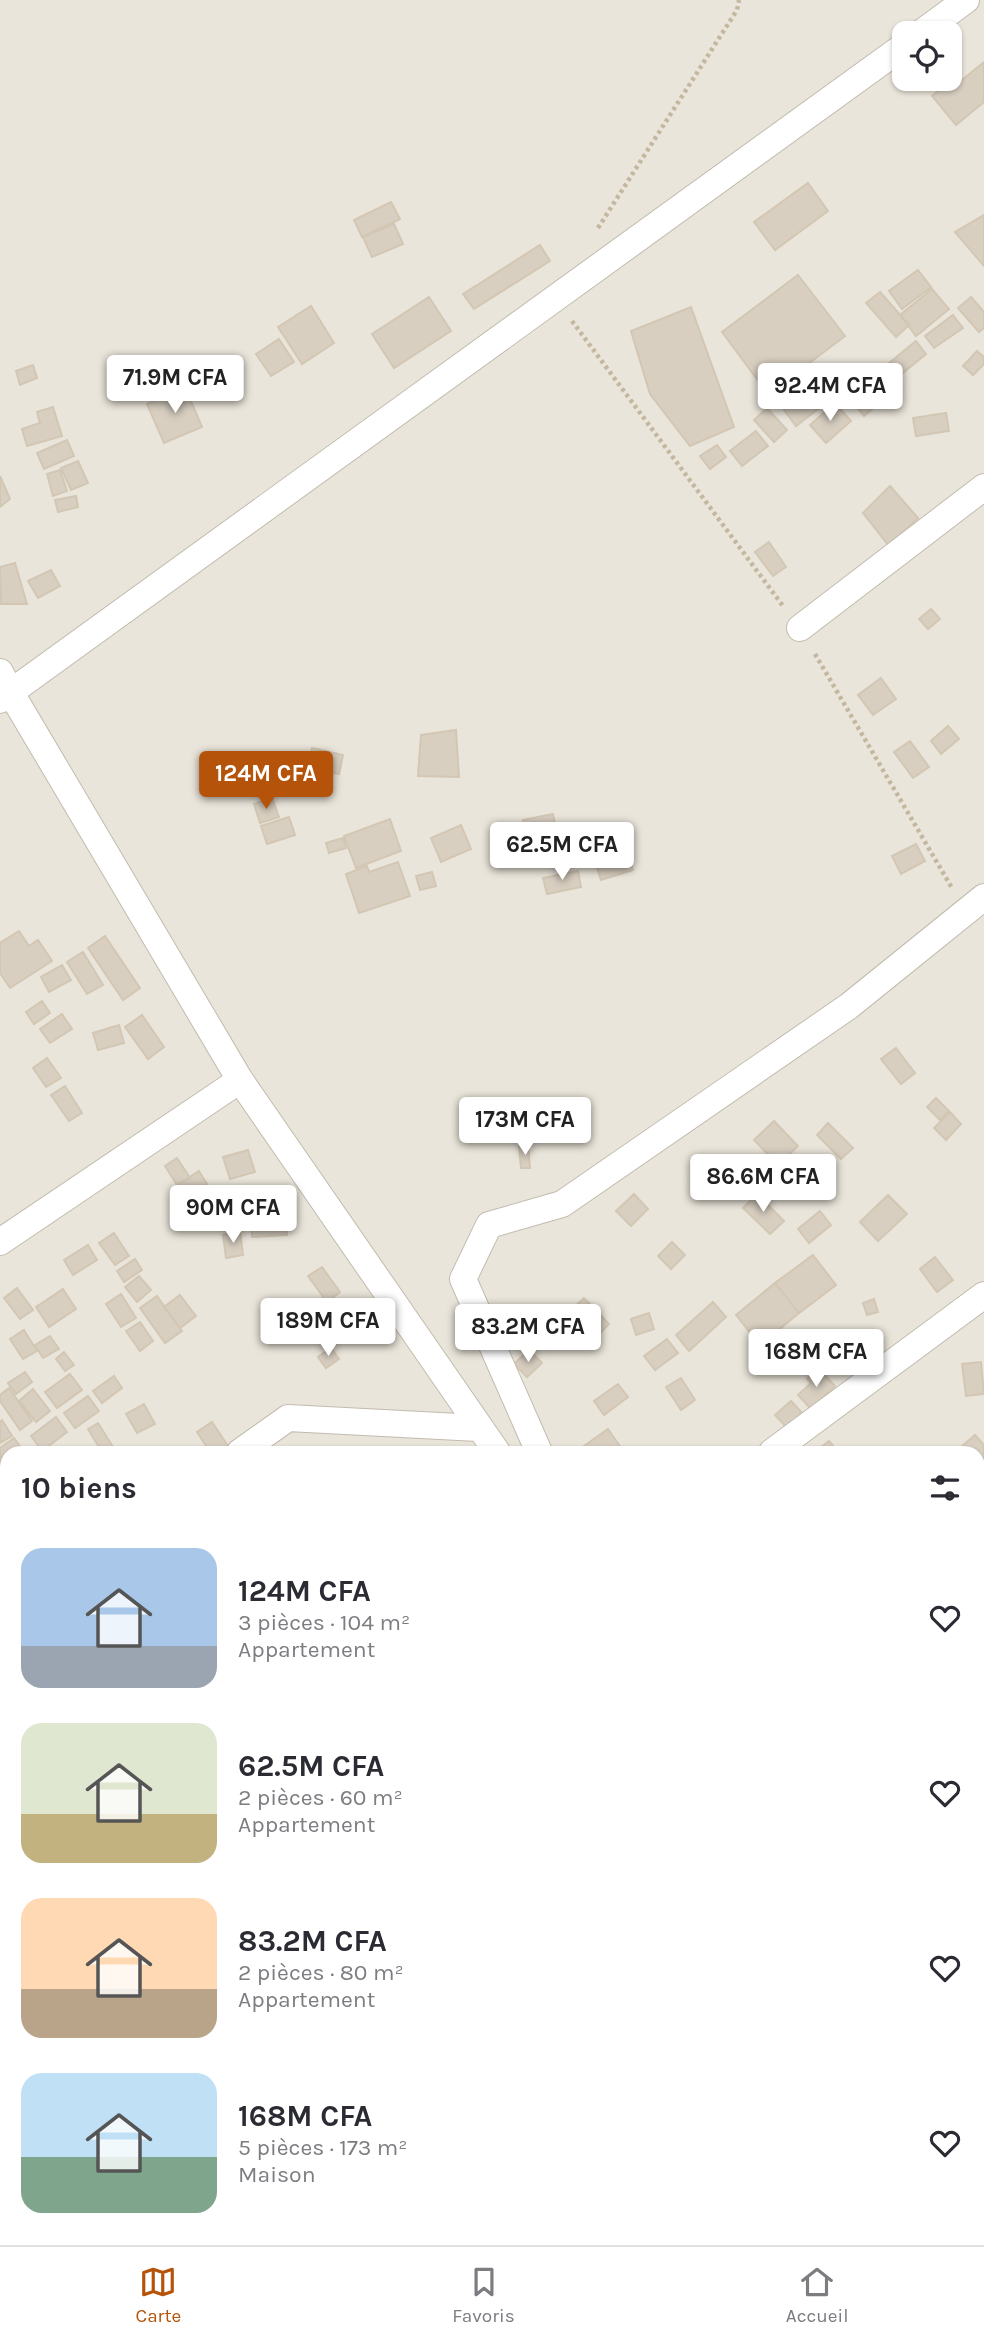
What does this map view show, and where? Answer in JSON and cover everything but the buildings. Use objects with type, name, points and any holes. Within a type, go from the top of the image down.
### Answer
[{"type":"street","points":[[937,21],[966,0]]},
{"type":"street","points":[[492,1446],[240,1080],[4,689],[555,298],[892,54]]},
{"type":"street","points":[[800,628],[984,487]]},
{"type":"street","points":[[535,1446],[463,1279],[489,1225],[562,1204],[849,1006],[975,905]]},
{"type":"street","points":[[0,1242],[240,1080]]},
{"type":"street","points":[[780,1446],[984,1295]]},
{"type":"street","points":[[248,1446],[288,1418],[478,1428]]},
{"type":"path","points":[[596,230],[737,10],[739,0]]},
{"type":"path","points":[[555,298],[800,628],[975,905]]},
{"type":"shaded area","points":[[0,0],[984,0],[984,1446],[0,1446]]}]
